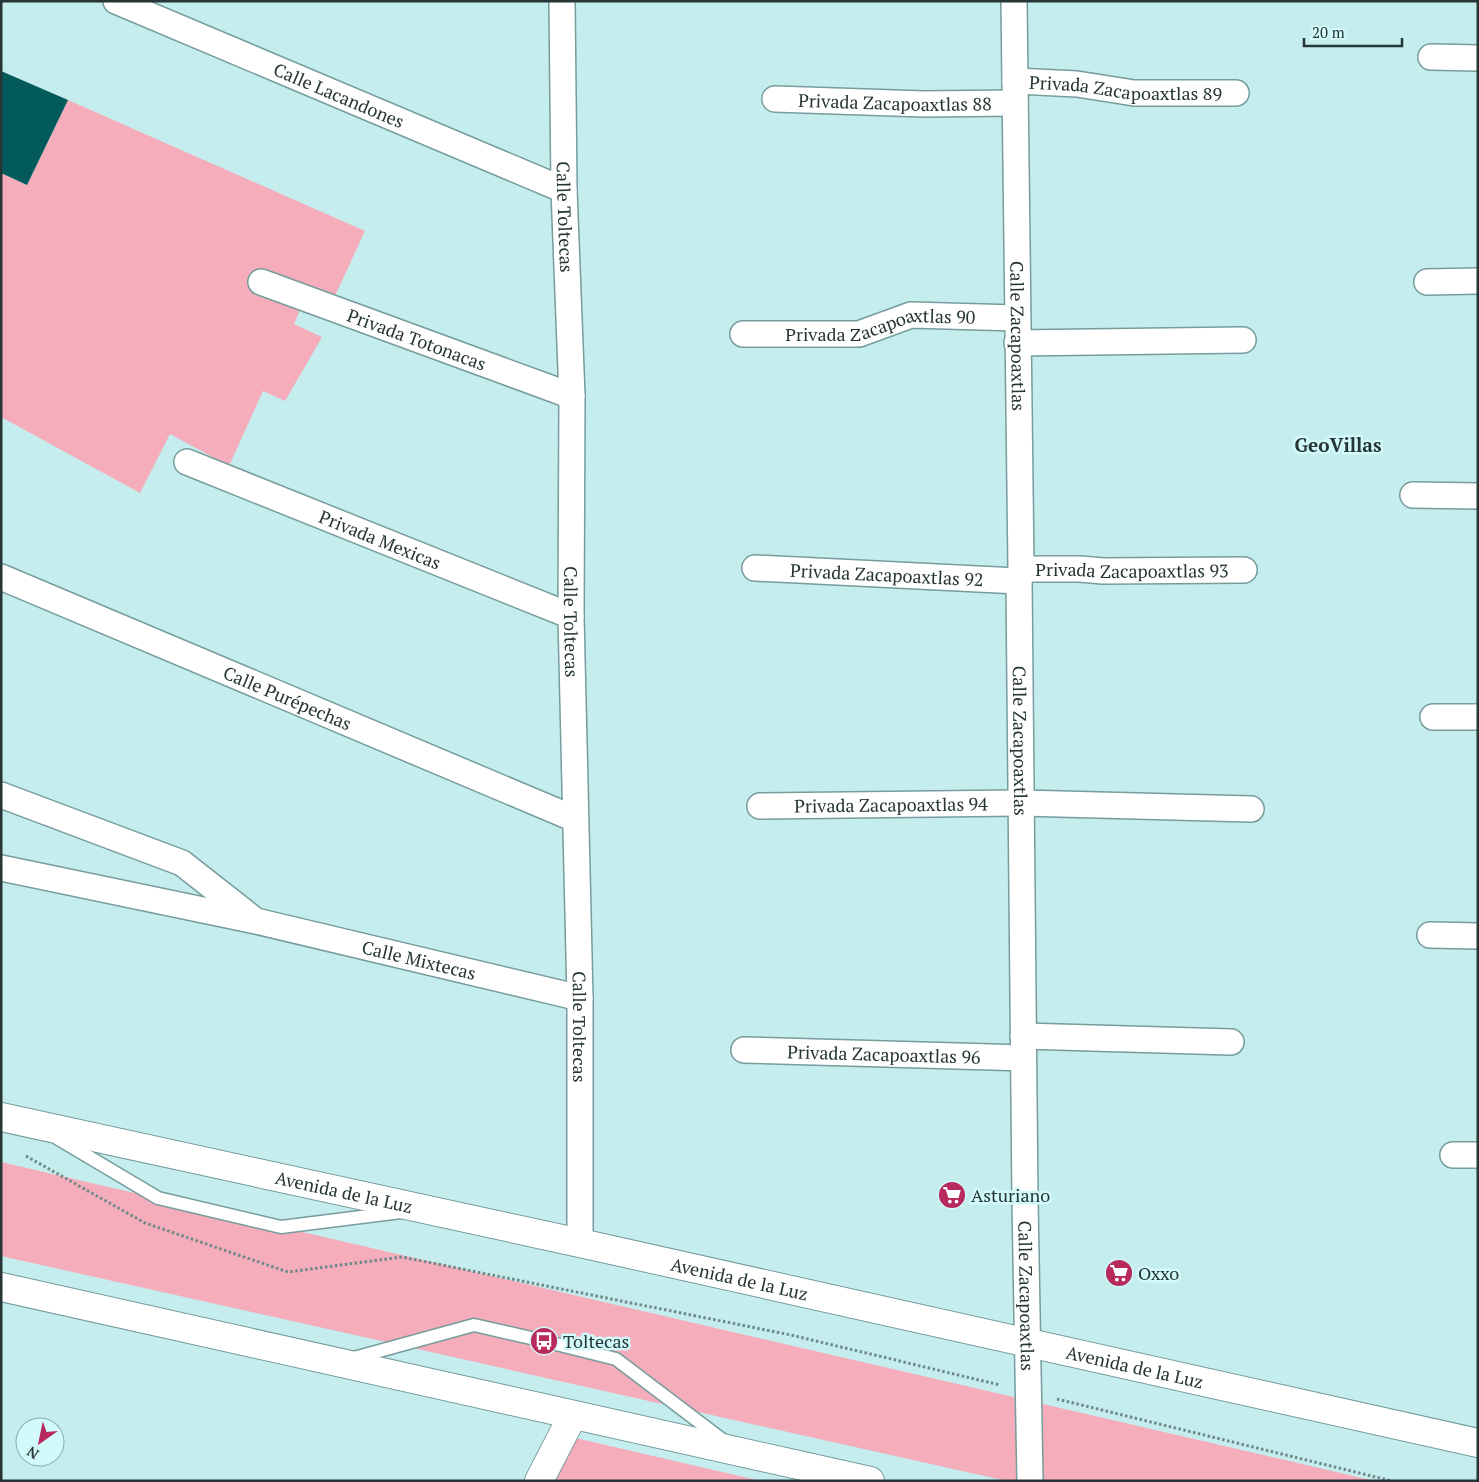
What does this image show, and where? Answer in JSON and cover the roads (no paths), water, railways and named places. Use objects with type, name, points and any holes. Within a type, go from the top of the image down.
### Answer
[{"type":"main road","name":"Avenida de la Luz","points":[[1,1117],[426,1209],[1478,1443]]},
{"type":"main road","points":[[1,1287],[870,1481]]},
{"type":"main road","points":[[540,1481],[573,1414]]},
{"type":"street","name":"Calle Lacandones","points":[[116,1],[564,190]]},
{"type":"street","name":"Calle Toltecas","points":[[562,1],[564,190],[572,396],[571,616],[580,998],[580,1243]]},
{"type":"street","name":"Calle Zacapoaxtlas","points":[[1014,1],[1023,1047],[1030,1481]]},
{"type":"street","points":[[1431,57],[1478,58]]},
{"type":"street","name":"Privada Zacapoaxtlas 89","points":[[1015,92],[1077,84],[1134,93],[1236,93]]},
{"type":"street","name":"Privada Zacapoaxtlas 88","points":[[776,99],[924,104],[1015,92]]},
{"type":"street","points":[[1427,282],[1478,281]]},
{"type":"street","name":"Privada Totonacas","points":[[261,282],[572,396]]},
{"type":"street","name":"Privada Zacapoaxtlas 90","points":[[743,334],[859,334],[911,315],[1017,318]]},
{"type":"street","points":[[1017,343],[1243,340]]},
{"type":"street","name":"Privada Mexicas","points":[[187,462],[571,616]]},
{"type":"street","points":[[1413,495],[1478,496]]},
{"type":"street","name":"Privada Zacapoaxtlas 92","points":[[755,568],[1020,575]]},
{"type":"street","name":"Privada Zacapoaxtlas 93","points":[[1020,575],[1080,569],[1103,571],[1244,570]]},
{"type":"street","name":"Calle Purépechas","points":[[1,577],[575,819]]},
{"type":"street","points":[[1433,716],[1478,717]]},
{"type":"street","name":"Calle Mixtecas","points":[[1,795],[182,863],[256,921]]},
{"type":"street","name":"Privada Zacapoaxtlas 94","points":[[760,806],[1022,803],[1251,809]]},
{"type":"street","name":"Calle Mixtecas","points":[[1,868],[256,921],[580,998]]},
{"type":"street","points":[[1430,935],[1478,936]]},
{"type":"street","name":"Privada Zacapoaxtlas 96","points":[[744,1050],[1023,1047],[1231,1042]]},
{"type":"street","points":[[1453,1155],[1478,1155]]},
{"type":"lane","points":[[35,1124],[158,1198],[229,1216],[282,1227],[426,1209]]},
{"type":"lane","points":[[338,1362],[474,1326],[544,1341],[616,1359],[737,1451]]},
{"type":"place","name":"Asturiano","points":[[952,1195]]},
{"type":"place","name":"Oxxo","points":[[1119,1273]]},
{"type":"place","name":"Toltecas","points":[[544,1341]]},
{"type":"district","name":"GeoVillas","points":[[1338,444]]}]
